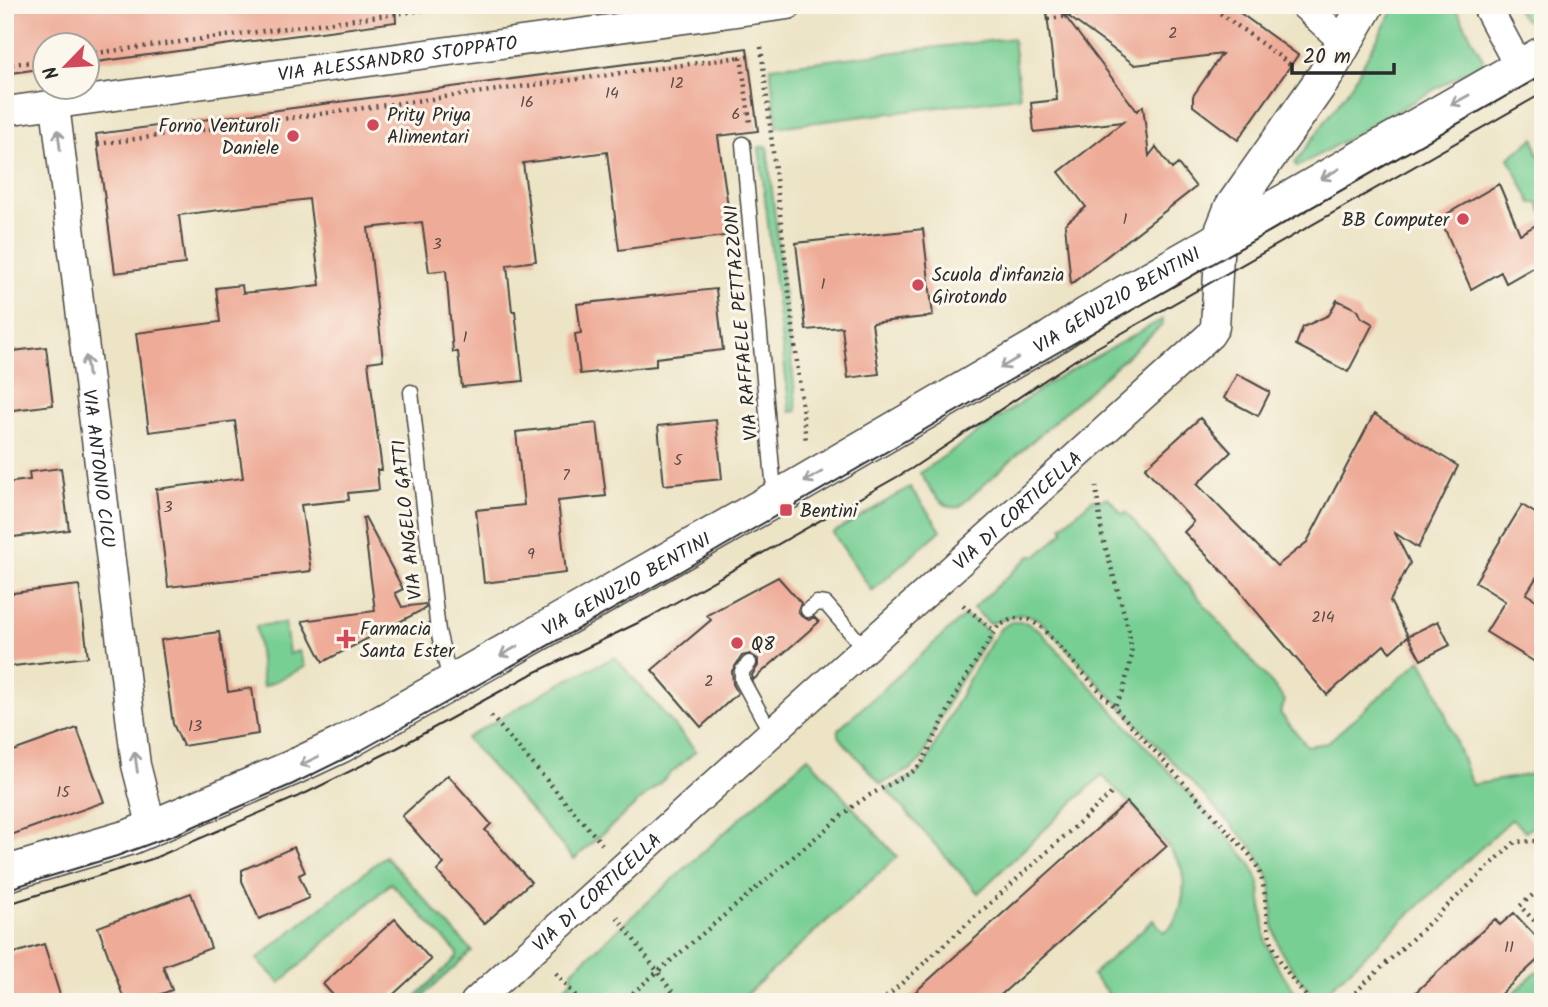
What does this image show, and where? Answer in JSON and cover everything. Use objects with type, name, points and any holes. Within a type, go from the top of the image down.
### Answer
[{"type":"street","name":"VIA ALESSANDRO STOPPATO","points":[[5,111],[55,106],[678,13],[788,5]]},
{"type":"street","points":[[1304,5],[1345,43]]},
{"type":"street","points":[[1220,238],[1232,208],[1314,93],[1366,5]]},
{"type":"street","points":[[1220,238],[1531,60],[1486,5]]},
{"type":"street","name":"VIA ANTONIO CICU","points":[[55,106],[136,765],[152,828]]},
{"type":"street","name":"VIA GENUZIO BENTINI","points":[[5,874],[152,828],[315,758],[453,683],[779,497],[1220,238]]},
{"type":"street","name":"VIA DI CORTICELLA","points":[[475,1002],[1210,335],[1215,327],[1220,238]]},
{"type":"lane","name":"VIA RAFFAELE PETTAZZONI","points":[[747,138],[773,480],[779,497]]},
{"type":"lane","name":"VIA ANGELO GATTI","points":[[411,392],[438,631],[441,650],[453,683]]},
{"type":"lane","points":[[808,610],[817,603],[826,604],[865,649]]},
{"type":"lane","points":[[749,663],[742,671],[742,680],[771,733]]},
{"type":"path","points":[[102,52],[463,5]]},
{"type":"path","points":[[1048,19],[1147,5]]},
{"type":"path","points":[[1209,5],[1292,65]]},
{"type":"path","points":[[761,47],[807,453]]},
{"type":"path","points":[[98,144],[745,57],[747,138]]},
{"type":"path","points":[[5,65],[32,62]]},
{"type":"path","points":[[1096,486],[1102,534],[1129,632],[1132,655],[1123,691],[1115,706]]},
{"type":"path","points":[[963,605],[994,631]]},
{"type":"path","points":[[622,1002],[852,807],[912,772],[922,763],[949,708],[994,631],[1003,622],[1014,618],[1036,623],[1115,706],[1255,862],[1264,880],[1272,942],[1286,971],[1311,1002]]},
{"type":"path","points":[[491,716],[601,844]]},
{"type":"path","points":[[881,1002],[1112,793]]},
{"type":"path","points":[[1345,1002],[1515,842],[1534,841],[1543,850]]},
{"type":"path","points":[[1543,886],[1520,906],[1543,930]]},
{"type":"path","points":[[617,917],[680,1002]]},
{"type":"path","points":[[556,973],[581,1002]]},
{"type":"green space","points":[[1396,5],[1454,5],[1483,62],[1297,167],[1295,163],[1351,86]]},
{"type":"green space","points":[[1515,5],[1543,5],[1543,16],[1526,20]]},
{"type":"green space","points":[[1013,38],[1020,97],[777,127],[770,67]]},
{"type":"green space","points":[[1534,138],[1538,155],[1543,161],[1543,214],[1538,203],[1531,203],[1509,158]]},
{"type":"green space","points":[[767,146],[797,411],[790,412],[759,147]]},
{"type":"green space","points":[[1163,319],[1163,324],[959,507],[947,505],[932,491],[920,473],[1052,381]]},
{"type":"green space","points":[[910,487],[941,530],[872,591],[833,533]]},
{"type":"green space","points":[[1108,497],[1122,514],[1126,512],[1282,696],[1285,701],[1280,713],[1307,746],[1327,743],[1421,660],[1434,684],[1472,785],[1543,772],[1543,817],[1526,832],[1512,819],[1317,1000],[1280,950],[1273,925],[1271,882],[1254,849],[1040,620],[1018,615],[989,623],[973,608],[1031,555],[1037,556],[1064,531],[1062,526],[1093,499],[1098,501]]},
{"type":"green space","points":[[964,616],[978,623],[989,635],[953,692],[922,759],[911,769],[881,784],[838,736],[838,730]]},
{"type":"green space","points":[[1011,622],[1025,622],[1038,629],[1251,864],[1259,882],[1266,943],[1279,970],[1303,1002],[1100,1002],[1108,993],[1092,975],[1153,920],[1164,932],[1170,927],[1180,909],[1184,886],[1181,867],[1167,845],[1102,775],[978,893],[886,789],[915,775],[923,768],[971,675],[1000,629]]},
{"type":"green space","points":[[285,623],[289,654],[299,651],[305,667],[263,687],[256,626]]},
{"type":"green space","points":[[615,657],[696,751],[574,859],[466,738],[563,682]]},
{"type":"green space","points":[[808,757],[897,857],[738,1002],[549,1002],[572,980],[572,971]]},
{"type":"green space","points":[[385,856],[472,951],[416,1002],[410,1002],[457,957],[457,952],[391,883],[280,983],[257,959]]},
{"type":"green space","points":[[1543,966],[1543,1002],[1514,1002],[1509,997]]},
{"type":"building","points":[[5,5],[395,5],[396,22],[102,61],[102,32],[32,32],[32,70],[5,74]]},
{"type":"building","points":[[1046,5],[1229,5],[1298,55],[1238,140],[1193,106],[1193,96],[1222,54],[1135,65],[1061,11],[1137,111],[1143,106],[1149,156],[1156,147],[1172,169],[1178,164],[1196,187],[1071,284],[1065,224],[1086,207],[1059,172],[1123,122],[1034,132],[1031,103],[1057,100]]},
{"type":"building","points":[[747,48],[758,131],[718,136],[732,235],[619,250],[607,152],[523,163],[536,261],[507,265],[523,381],[462,387],[458,352],[453,352],[446,270],[429,272],[422,222],[368,228],[383,360],[368,362],[382,470],[377,470],[379,490],[348,493],[349,500],[301,505],[311,571],[168,587],[156,489],[243,478],[235,421],[149,432],[136,333],[220,322],[216,288],[242,285],[243,293],[320,285],[309,199],[179,215],[185,264],[115,273],[96,134]]},
{"type":"building","points":[[1499,184],[1520,234],[1543,221],[1543,262],[1506,283],[1501,272],[1471,289],[1440,218]]},
{"type":"building","points":[[923,229],[933,316],[872,323],[879,374],[848,378],[842,327],[806,330],[796,243]]},
{"type":"building","points":[[716,289],[723,350],[656,358],[656,366],[580,374],[575,334],[581,333],[577,304]]},
{"type":"building","points":[[1337,300],[1358,310],[1361,317],[1373,324],[1348,372],[1296,345],[1303,327],[1329,315]]},
{"type":"building","points":[[46,347],[53,405],[5,411],[5,352]]},
{"type":"building","points":[[1237,374],[1270,392],[1258,416],[1224,398]]},
{"type":"building","points":[[1374,414],[1458,466],[1418,548],[1395,533],[1410,563],[1390,601],[1408,636],[1390,652],[1384,645],[1327,695],[1239,589],[1184,532],[1194,522],[1145,468],[1200,418],[1231,452],[1197,484],[1277,566],[1307,542]]},
{"type":"building","points":[[716,420],[722,479],[664,485],[658,426]]},
{"type":"building","points":[[597,423],[606,496],[558,501],[566,573],[484,583],[476,510],[524,505],[516,432]]},
{"type":"building","points":[[61,468],[69,530],[5,538],[5,483],[30,480],[29,472]]},
{"type":"building","points":[[1522,505],[1543,518],[1543,567],[1526,594],[1543,604],[1543,667],[1486,632],[1505,601],[1475,582]]},
{"type":"building","points":[[365,517],[403,589],[395,593],[402,607],[425,604],[426,608],[323,662],[302,621],[375,611]]},
{"type":"building","points":[[778,577],[801,603],[798,611],[801,616],[809,620],[814,617],[819,622],[753,680],[752,675],[758,666],[758,659],[750,654],[742,656],[732,671],[733,684],[738,693],[701,727],[652,670],[711,620],[707,615]]},
{"type":"building","points":[[79,585],[88,657],[5,667],[5,594]]},
{"type":"building","points":[[1438,621],[1450,645],[1421,660],[1408,636]]},
{"type":"building","points":[[219,632],[228,692],[252,688],[258,734],[183,746],[173,724],[161,640]]},
{"type":"building","points":[[77,728],[104,802],[5,837],[5,754]]},
{"type":"building","points":[[448,775],[491,824],[485,830],[531,882],[484,924],[437,871],[444,864],[402,816]]},
{"type":"building","points":[[1127,802],[1167,846],[993,1002],[904,1002]]},
{"type":"building","points":[[294,847],[305,872],[299,875],[309,898],[259,919],[242,881],[242,870]]},
{"type":"building","points":[[191,893],[211,948],[163,966],[172,990],[140,1002],[125,1002],[98,927]]},
{"type":"building","points":[[1514,913],[1543,944],[1543,955],[1492,1002],[1405,1002],[1495,919],[1500,925]]},
{"type":"building","points":[[395,919],[431,960],[385,1002],[339,1002],[323,984]]},
{"type":"building","points":[[44,944],[60,995],[39,1002],[5,1002],[5,956]]},
{"type":"tram line","points":[[5,890],[117,856],[174,835],[293,784],[360,751],[681,571],[1543,75]]},
{"type":"tram line","points":[[5,905],[152,859],[306,793],[397,748],[528,676],[648,618],[911,469],[1075,360],[1543,93]]},
{"type":"place","name":"Prity Priya Alimentari","points":[[373,125]]},
{"type":"place","name":"Forno Venturoli Daniele","points":[[293,136]]},
{"type":"place","name":"BB Computer","points":[[1463,219]]},
{"type":"place","name":"Scuola d'infanzia Girotondo","points":[[918,285]]},
{"type":"place","name":"Bentini","points":[[786,510]]},
{"type":"place","name":"Farmacia Santa Ester","points":[[346,639]]},
{"type":"place","name":"Q8","points":[[737,643]]}]
